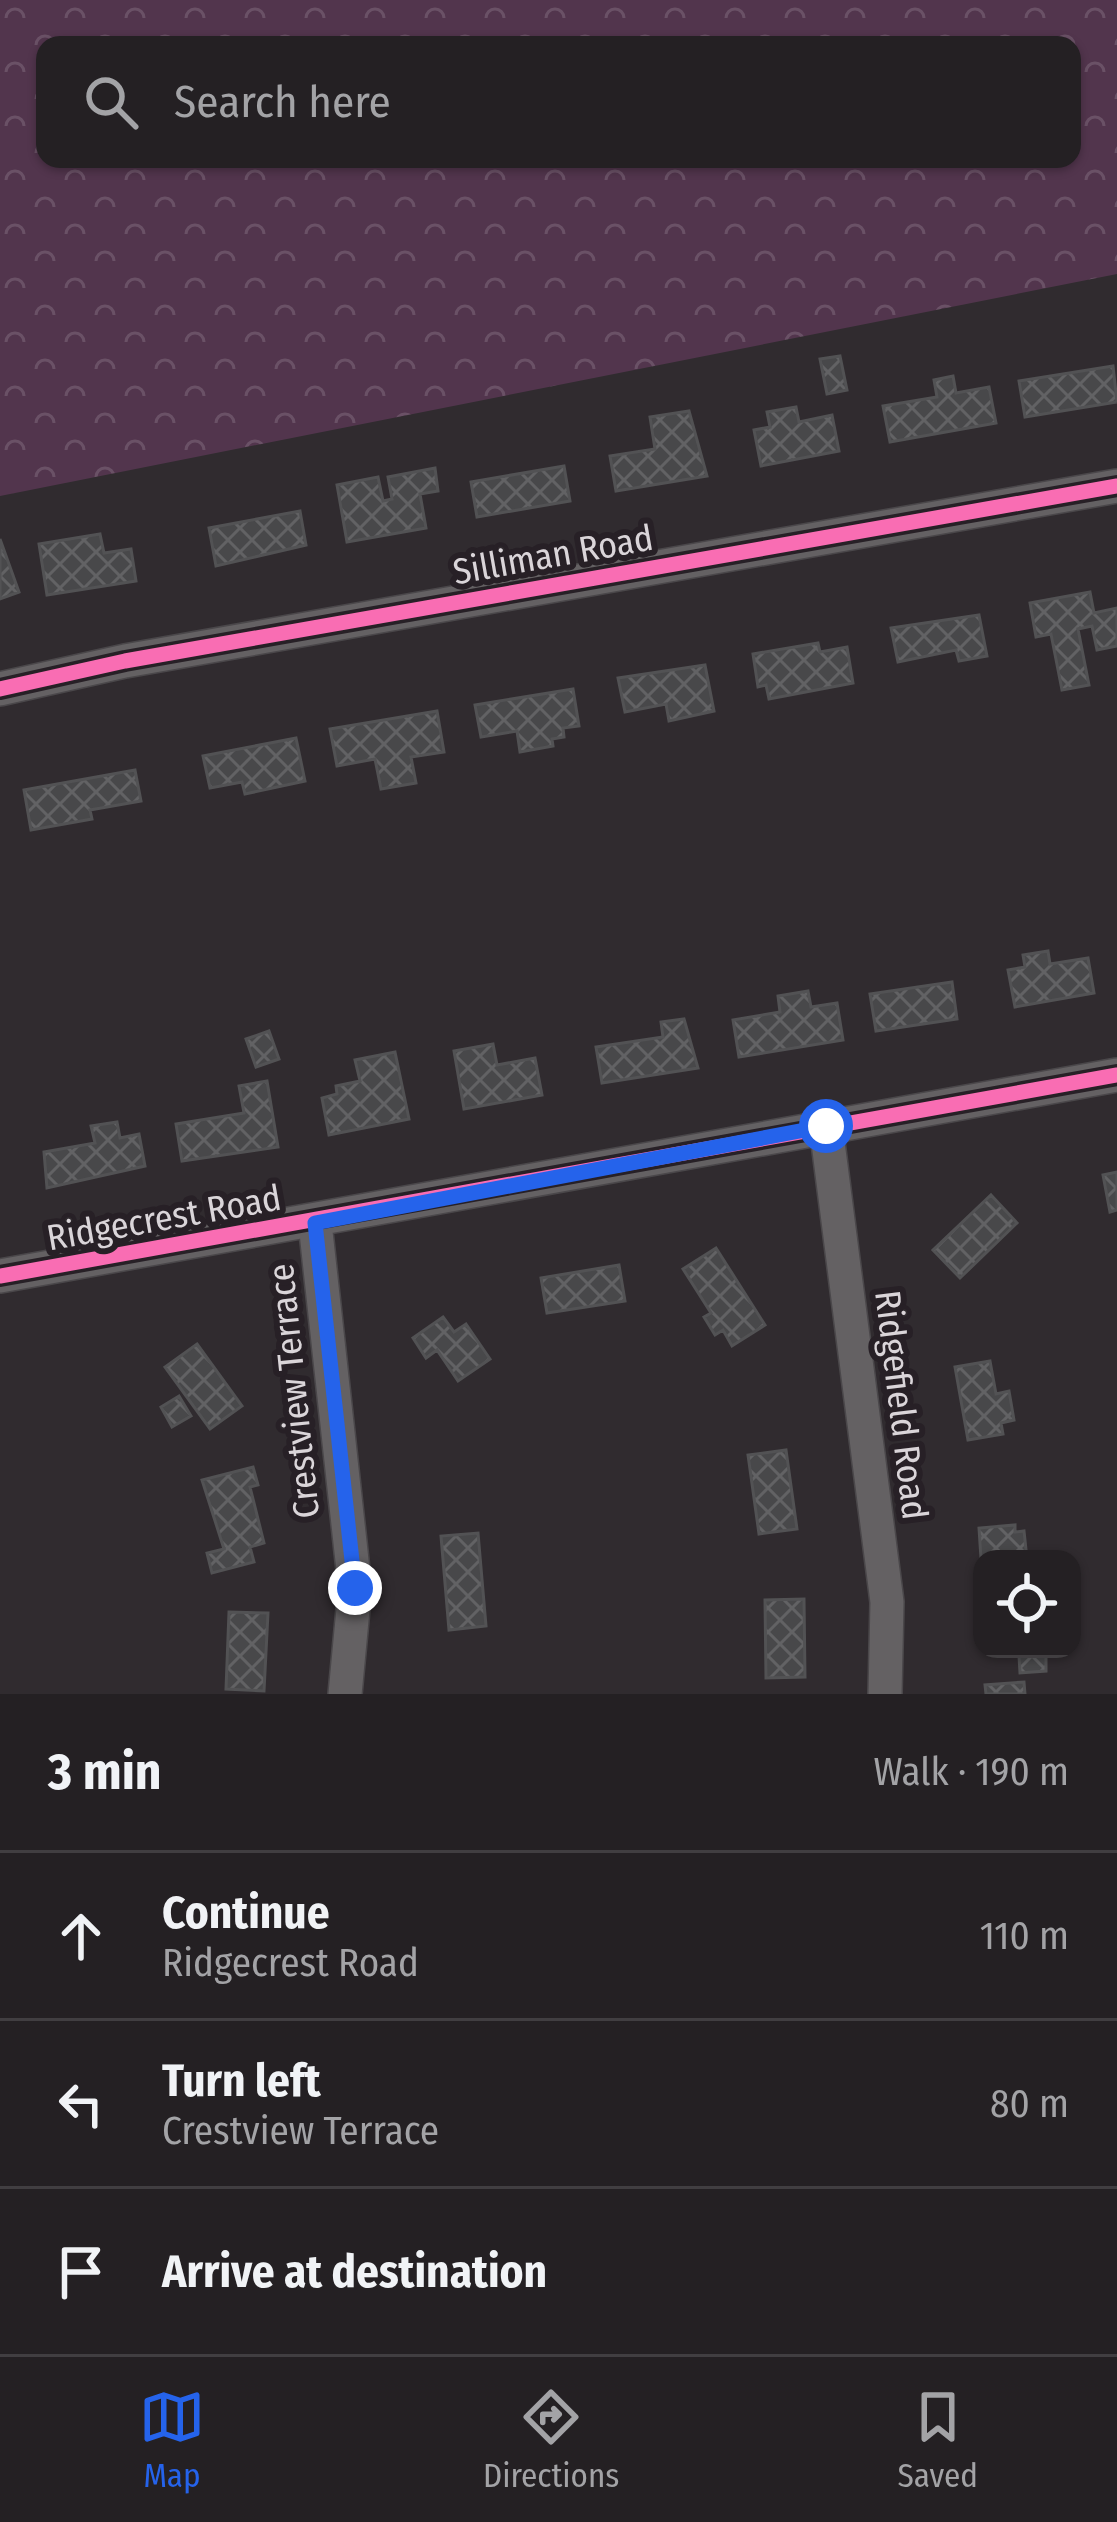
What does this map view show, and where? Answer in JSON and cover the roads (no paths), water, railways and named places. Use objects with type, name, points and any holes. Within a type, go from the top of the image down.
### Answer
[{"type":"street","name":"Silliman Road","points":[[0,689],[125,661],[1117,486]]},
{"type":"street","name":"Ridgecrest Road","points":[[0,1276],[315,1223],[1117,1075]]},
{"type":"street","name":"Ridgefield Road","points":[[826,1126],[887,1602],[885,1694]]},
{"type":"street","name":"Crestview Terrace","points":[[315,1223],[355,1588],[345,1694]]}]
